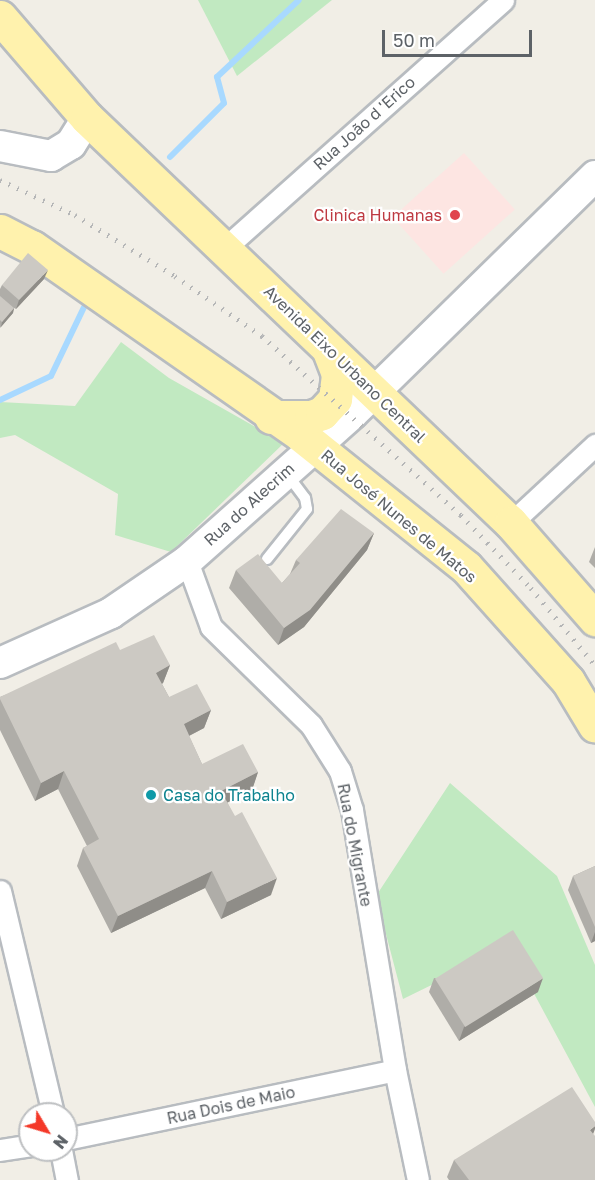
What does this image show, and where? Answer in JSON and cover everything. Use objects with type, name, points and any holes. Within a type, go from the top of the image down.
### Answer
[{"type":"main road","name":"Avenida Eixo Urbano Central","points":[[0,17],[87,118],[226,247],[329,350],[511,523],[595,619]]},
{"type":"main road","points":[[0,146],[51,156],[71,144],[87,118]]},
{"type":"main road","name":"Rua do Alecrim","points":[[0,663],[111,614],[187,561],[374,392],[595,176]]},
{"type":"main road","points":[[0,231],[32,247],[315,446]]},
{"type":"main road","points":[[271,417],[311,417],[322,413],[335,399],[338,374],[329,350]]},
{"type":"main road","name":"Rua José Nunes de Matos","points":[[315,446],[466,567],[568,681],[595,726]]},
{"type":"street","name":"Rua João d 'Erico","points":[[226,247],[503,0]]},
{"type":"street","points":[[511,523],[595,445]]},
{"type":"street","name":"Rua do Migrante","points":[[187,561],[212,627],[311,726],[340,771],[352,810],[395,1070],[418,1180]]},
{"type":"street","points":[[0,891],[50,1102]]},
{"type":"street","name":"Rua Dois de Maio","points":[[78,1136],[395,1070]]},
{"type":"street","points":[[0,1150],[18,1147]]},
{"type":"street","points":[[64,1162],[67,1180]]},
{"type":"lane","points":[[267,559],[308,509],[305,498],[285,471]]},
{"type":"shaded area","name":"Clinica Humanas","points":[[464,153],[515,209],[444,274],[393,217]]},
{"type":"green space","points":[[198,0],[332,0],[237,76]]},
{"type":"green space","points":[[121,342],[169,378],[284,443],[171,552],[115,535],[118,494],[15,435],[0,438],[0,402],[75,406]]},
{"type":"green space","points":[[450,783],[557,876],[595,965],[595,1107],[509,947],[403,999],[376,896]]},
{"type":"building","points":[[28,253],[48,270],[19,300],[2,285]]},
{"type":"building","points":[[0,296],[14,308],[2,322],[0,320]]},
{"type":"building","points":[[341,509],[374,533],[310,610],[284,628],[236,570],[258,554],[282,583],[300,563],[296,560]]},
{"type":"building","name":"Casa do Trabalho","points":[[154,635],[170,665],[156,673],[169,697],[197,684],[211,710],[184,724],[202,764],[243,744],[258,772],[221,791],[235,816],[242,812],[277,878],[227,902],[212,871],[118,916],[83,848],[99,839],[64,771],[41,783],[0,697],[116,642],[120,650]]},
{"type":"building","points":[[595,866],[595,927],[573,876]]},
{"type":"building","points":[[513,930],[543,978],[465,1027],[435,979]]},
{"type":"building","points":[[572,1087],[595,1122],[595,1126],[590,1130],[595,1136],[595,1180],[469,1180],[454,1160]]},
{"type":"waterway","points":[[170,157],[224,103],[217,77],[299,0]]},
{"type":"waterway","points":[[0,400],[51,376],[84,307]]},
{"type":"railway","points":[[0,180],[75,215],[175,276],[262,336],[461,515],[531,588],[595,665]]},
{"type":"place","name":"Clinica Humanas","points":[[455,215]]},
{"type":"place","name":"Casa do Trabalho","points":[[151,795]]}]
